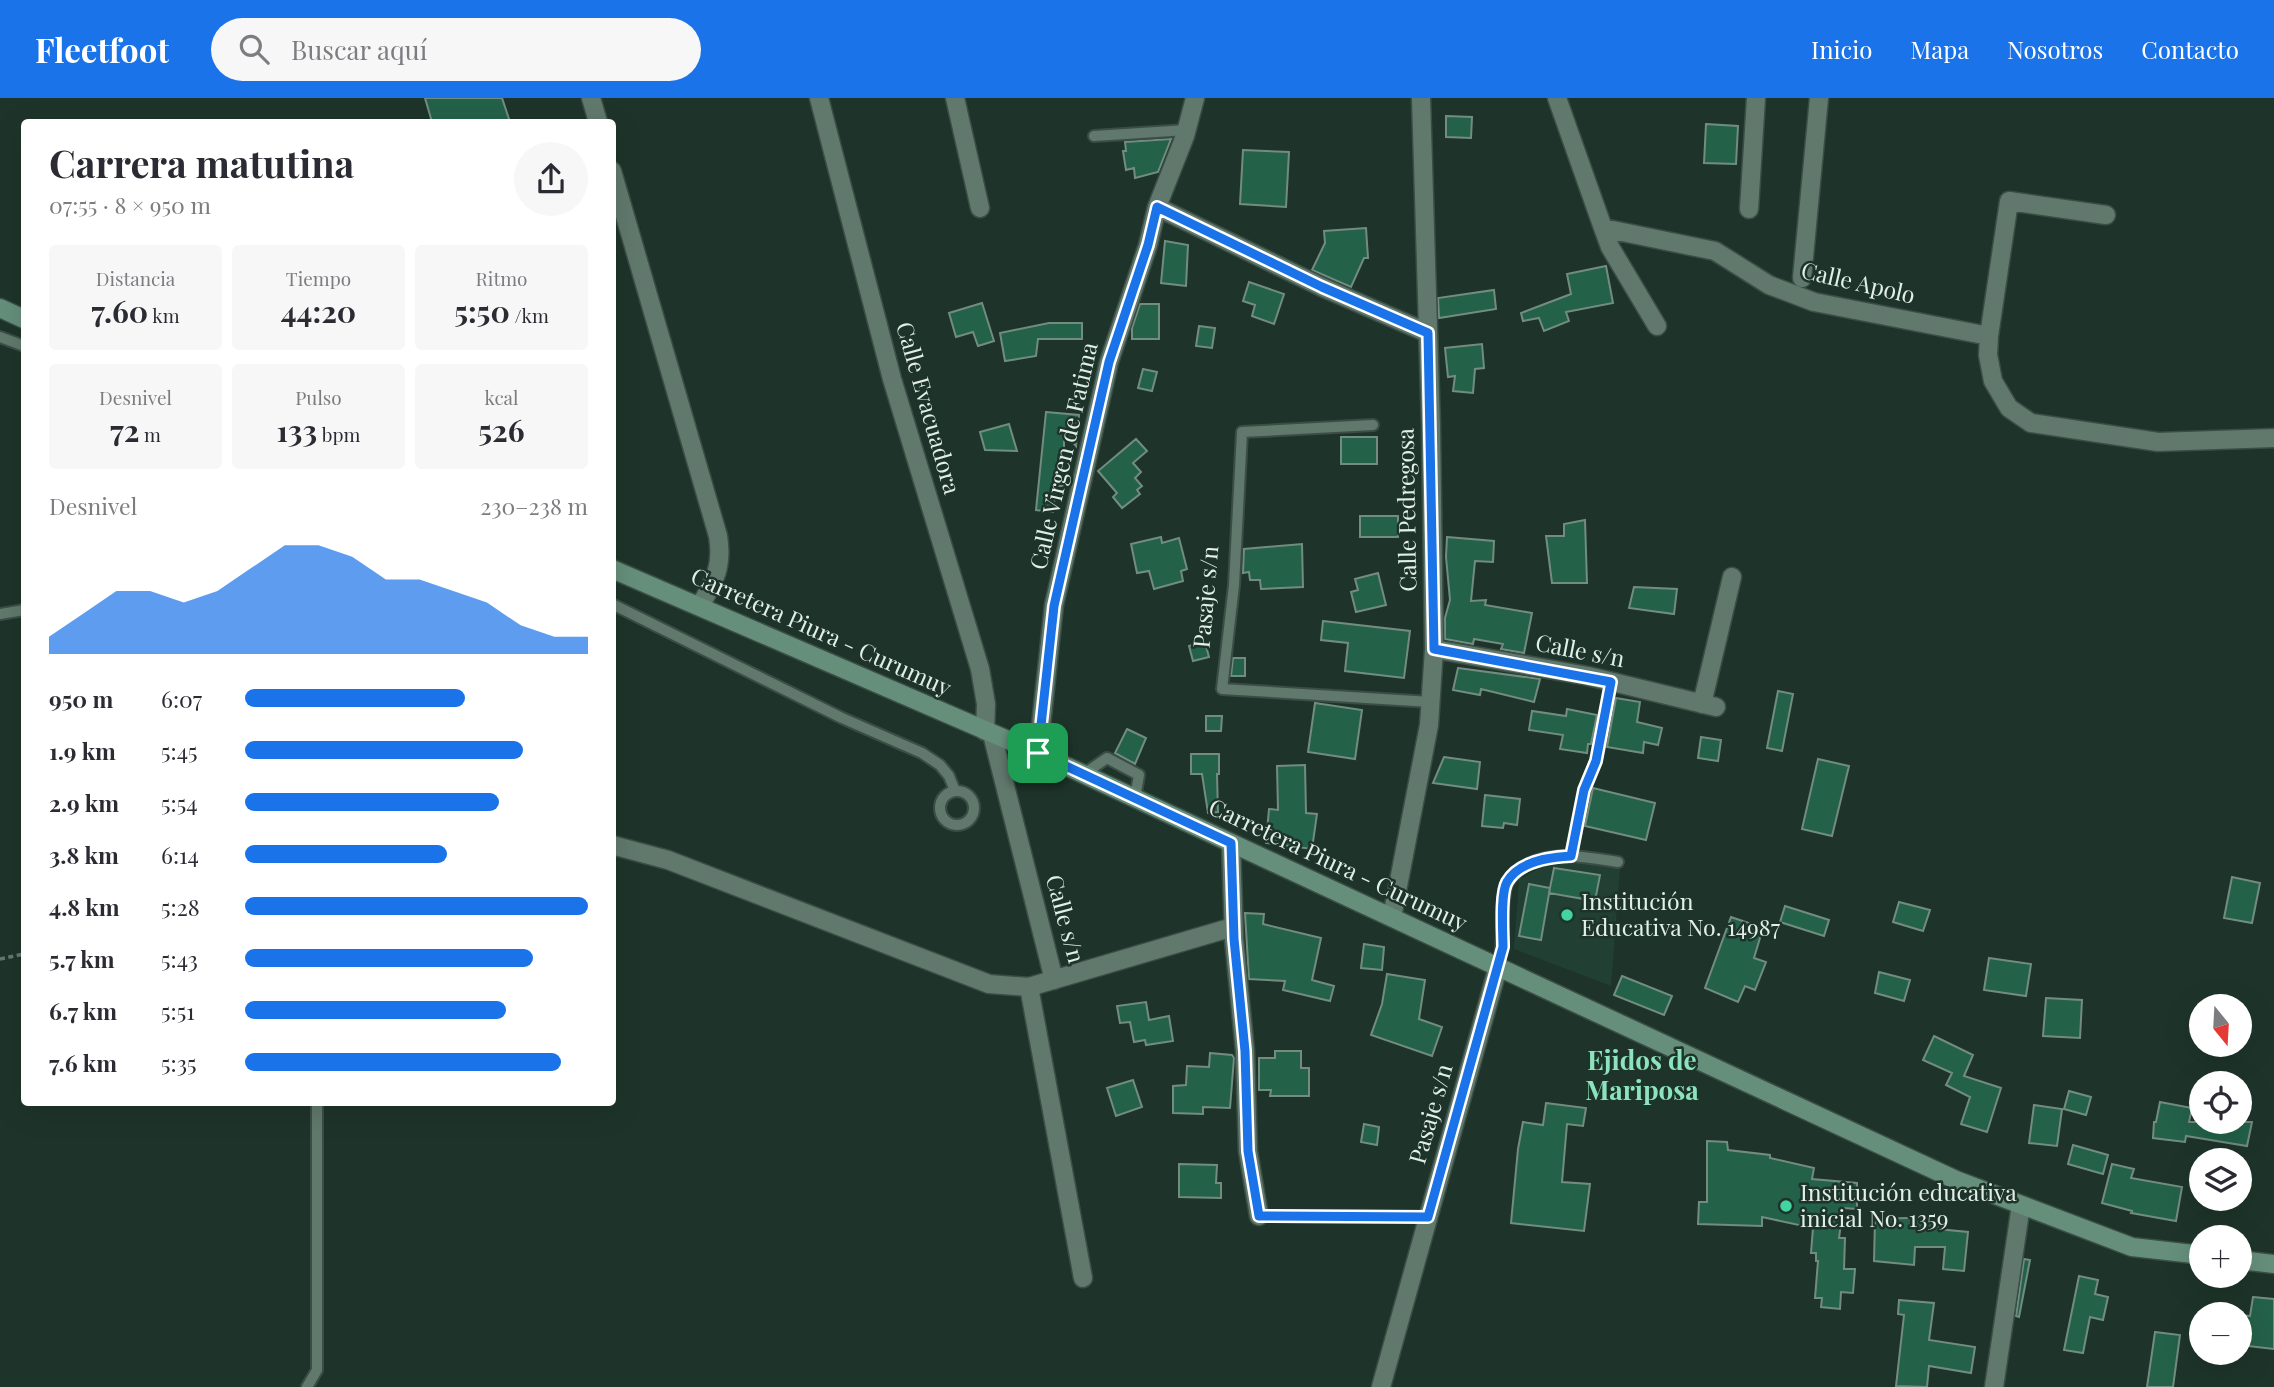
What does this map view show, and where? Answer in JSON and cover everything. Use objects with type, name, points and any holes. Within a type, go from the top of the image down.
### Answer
[{"type":"main road","points":[[0,308],[21,317]]},
{"type":"main road","name":"Carretera Piura - Curumuy","points":[[616,571],[1038,753],[1956,1180],[2132,1247],[2189,1254]]},
{"type":"main road","points":[[2252,1261],[2274,1264]]},
{"type":"street","points":[[591,98],[597,119]]},
{"type":"street","name":"Calle Evacuadora","points":[[819,98],[892,379],[980,669],[989,732]]},
{"type":"street","points":[[955,98],[980,208]]},
{"type":"street","name":"Calle Virgen de Fatima","points":[[1038,753],[1054,606],[1109,362],[1148,245],[1157,207],[1187,130],[1195,98]]},
{"type":"street","name":"Calle Pedregosa","points":[[1392,917],[1429,725],[1434,649],[1421,98]]},
{"type":"street","points":[[1557,98],[1610,247],[1657,326]]},
{"type":"street","points":[[1749,209],[1756,98]]},
{"type":"street","points":[[1802,278],[1819,98]]},
{"type":"street","points":[[616,185],[718,536],[720,563],[714,582],[700,606]]},
{"type":"street","points":[[2106,215],[2009,201],[1988,355],[1993,381],[2009,408],[2031,423],[2158,442],[2274,438]]},
{"type":"street","points":[[1157,207],[1322,287],[1428,333]]},
{"type":"street","name":"Calle Apolo","points":[[1602,228],[1715,251],[1769,285],[1814,302],[1989,336]]},
{"type":"street","name":"Calle s/n","points":[[1434,649],[1611,682],[1709,705],[1731,577]]},
{"type":"street","name":"Calle s/n","points":[[989,732],[1054,980],[1233,927]]},
{"type":"street","points":[[1231,843],[1233,927],[1245,1051],[1248,1151],[1259,1216]]},
{"type":"street","points":[[616,846],[668,860],[989,985],[1029,986],[1054,980]]},
{"type":"street","name":"Pasaje s/n","points":[[1381,1387],[1497,967]]},
{"type":"street","points":[[1029,986],[1083,1278]]},
{"type":"street","points":[[1994,1387],[2021,1205]]},
{"type":"lane","points":[[1094,136],[1187,130]]},
{"type":"lane","points":[[0,337],[21,345]]},
{"type":"lane","name":"Pasaje s/n","points":[[1373,425],[1242,432],[1234,585],[1222,689],[1431,702]]},
{"type":"lane","points":[[616,606],[842,718],[922,754],[940,765],[949,776],[955,791]]},
{"type":"lane","points":[[0,614],[21,610]]},
{"type":"lane","points":[[1571,856],[1584,790],[1596,761],[1611,682]]},
{"type":"lane","points":[[1084,774],[1107,758],[1139,775],[1135,798]]},
{"type":"lane","name":"Pasaje s/n","points":[[1497,967],[1503,947],[1506,883],[1520,869],[1550,857],[1571,856],[1618,862]]},
{"type":"lane","points":[[307,1387],[317,1370],[317,1106]]},
{"type":"lane","points":[[1259,1216],[1428,1217]]},
{"type":"path","points":[[0,959],[21,955]]},
{"type":"shaded area","name":"Institución Educativa No. 14987","points":[[1555,859],[1620,869],[1611,986],[1514,949],[1519,880]]},
{"type":"building","points":[[425,98],[502,98],[509,119],[431,119]]},
{"type":"building","points":[[1446,116],[1472,117],[1471,138],[1446,137]]},
{"type":"building","points":[[1706,124],[1738,126],[1736,164],[1704,163]]},
{"type":"building","points":[[1171,139],[1158,172],[1135,178],[1134,168],[1126,170],[1123,151],[1126,151],[1125,142]]},
{"type":"building","points":[[1243,150],[1289,152],[1286,207],[1240,204]]},
{"type":"building","points":[[1366,228],[1368,258],[1364,258],[1351,287],[1312,270],[1325,243],[1324,231]]},
{"type":"building","points":[[1165,241],[1188,245],[1186,286],[1161,283]]},
{"type":"building","points":[[1606,266],[1613,303],[1566,312],[1569,321],[1544,331],[1539,318],[1523,321],[1521,313],[1571,294],[1567,274]]},
{"type":"building","points":[[1249,282],[1284,294],[1274,324],[1252,316],[1255,305],[1243,301]]},
{"type":"building","points":[[1494,290],[1496,309],[1439,318],[1438,298]]},
{"type":"building","points":[[982,303],[994,341],[978,346],[973,332],[956,337],[949,313]]},
{"type":"building","points":[[1140,304],[1159,304],[1159,339],[1132,339],[1132,328]]},
{"type":"building","points":[[1049,323],[1082,323],[1082,339],[1038,339],[1036,356],[1005,361],[1000,333]]},
{"type":"building","points":[[1199,326],[1215,328],[1212,348],[1196,346]]},
{"type":"building","points":[[1482,344],[1484,368],[1475,369],[1473,393],[1453,391],[1455,376],[1448,377],[1445,348]]},
{"type":"building","points":[[1143,369],[1157,372],[1152,391],[1138,388]]},
{"type":"building","points":[[1046,412],[1079,415],[1076,446],[1064,432],[1064,486],[1056,486],[1053,512],[1036,510]]},
{"type":"building","points":[[1009,424],[1017,451],[985,450],[980,432]]},
{"type":"building","points":[[1341,437],[1377,437],[1377,464],[1341,464]]},
{"type":"building","points":[[1136,439],[1147,451],[1133,463],[1141,472],[1135,478],[1142,486],[1137,490],[1140,494],[1122,508],[1113,497],[1117,493],[1098,471]]},
{"type":"building","points":[[1360,516],[1398,516],[1398,537],[1360,537]]},
{"type":"building","points":[[1585,520],[1587,583],[1552,583],[1546,536],[1564,536],[1564,524]]},
{"type":"building","points":[[1161,537],[1162,543],[1179,538],[1187,569],[1181,571],[1183,581],[1154,589],[1149,571],[1137,573],[1131,544]]},
{"type":"building","points":[[1447,537],[1494,541],[1493,562],[1475,561],[1471,601],[1486,600],[1485,605],[1532,613],[1524,653],[1501,649],[1503,644],[1474,639],[1473,644],[1445,639],[1445,618],[1450,600]]},
{"type":"building","points":[[1302,544],[1303,587],[1261,589],[1260,580],[1250,580],[1249,572],[1243,573],[1244,549]]},
{"type":"building","points":[[1378,573],[1386,605],[1356,612],[1351,592],[1358,590],[1355,579]]},
{"type":"building","points":[[1634,587],[1677,589],[1674,614],[1629,608]]},
{"type":"building","points":[[1323,621],[1410,631],[1404,678],[1345,671],[1348,643],[1321,640]]},
{"type":"building","points":[[1205,642],[1209,657],[1193,661],[1189,646]]},
{"type":"building","points":[[1233,658],[1245,658],[1245,676],[1231,676]]},
{"type":"building","points":[[1458,668],[1540,679],[1534,702],[1481,689],[1480,695],[1453,690]]},
{"type":"building","points":[[1778,691],[1793,694],[1782,751],[1767,748]]},
{"type":"building","points":[[1616,698],[1640,702],[1637,722],[1662,728],[1658,745],[1644,742],[1643,753],[1607,747]]},
{"type":"building","points":[[1315,703],[1362,710],[1355,759],[1308,752]]},
{"type":"building","points":[[1567,709],[1597,715],[1587,753],[1560,749],[1563,735],[1529,730],[1532,711],[1566,716]]},
{"type":"building","points":[[1206,716],[1222,716],[1221,731],[1206,731]]},
{"type":"building","points":[[1127,729],[1146,738],[1135,764],[1115,753]]},
{"type":"building","points":[[1701,737],[1721,740],[1718,761],[1698,758]]},
{"type":"building","points":[[1191,754],[1219,754],[1218,812],[1208,813],[1202,774],[1191,774]]},
{"type":"building","points":[[1444,757],[1480,762],[1477,789],[1433,783]]},
{"type":"building","points":[[1818,759],[1849,766],[1832,836],[1802,829]]},
{"type":"building","points":[[1305,765],[1306,813],[1317,814],[1312,849],[1266,843],[1269,809],[1278,810],[1277,766]]},
{"type":"building","points":[[1593,788],[1655,803],[1646,840],[1585,826]]},
{"type":"building","points":[[1485,795],[1520,799],[1517,825],[1504,823],[1503,828],[1482,826]]},
{"type":"building","points":[[1554,868],[1600,875],[1595,901],[1549,893]]},
{"type":"building","points":[[2232,877],[2260,883],[2252,923],[2224,918]]},
{"type":"building","points":[[1529,884],[1550,888],[1541,940],[1519,936]]},
{"type":"building","points":[[1899,902],[1930,910],[1923,931],[1893,922]]},
{"type":"building","points":[[1785,906],[1829,920],[1824,936],[1780,922]]},
{"type":"building","points":[[1245,913],[1264,914],[1263,924],[1321,938],[1312,980],[1334,986],[1330,1001],[1283,990],[1285,981],[1249,979]]},
{"type":"building","points":[[1731,917],[1763,928],[1754,958],[1766,962],[1755,990],[1745,986],[1738,1002],[1705,988]]},
{"type":"building","points":[[1364,944],[1384,947],[1382,970],[1361,968]]},
{"type":"building","points":[[1989,958],[2031,964],[2026,996],[1984,990]]},
{"type":"building","points":[[1879,972],[1910,980],[1904,1001],[1875,993]]},
{"type":"building","points":[[1387,974],[1425,980],[1419,1019],[1442,1027],[1432,1056],[1371,1035],[1382,1004]]},
{"type":"building","points":[[1622,976],[1672,996],[1664,1015],[1614,995]]},
{"type":"building","points":[[2046,998],[2082,1000],[2080,1038],[2043,1036]]},
{"type":"building","points":[[1146,1002],[1149,1020],[1169,1016],[1173,1041],[1146,1045],[1145,1040],[1134,1042],[1130,1022],[1120,1023],[1117,1006]]},
{"type":"building","points":[[1934,1036],[1973,1055],[1964,1076],[2001,1088],[1987,1132],[1961,1124],[1970,1097],[1946,1085],[1952,1073],[1923,1060]]},
{"type":"building","points":[[1275,1051],[1301,1051],[1301,1068],[1309,1068],[1309,1096],[1270,1096],[1271,1090],[1259,1090],[1259,1058],[1275,1058]]},
{"type":"building","points":[[1210,1053],[1232,1055],[1234,1058],[1230,1108],[1203,1107],[1203,1114],[1173,1113],[1173,1086],[1186,1085],[1187,1066],[1209,1067]]},
{"type":"building","points":[[1133,1080],[1142,1107],[1116,1116],[1107,1088]]},
{"type":"building","points":[[2069,1091],[2091,1097],[2086,1115],[2064,1109]]},
{"type":"building","points":[[2160,1102],[2189,1107],[2189,1134],[2250,1134],[2247,1146],[2186,1136],[2185,1142],[2153,1138]]},
{"type":"building","points":[[1546,1103],[1586,1108],[1583,1126],[1567,1124],[1562,1182],[1590,1184],[1584,1231],[1511,1223],[1523,1122],[1543,1125]]},
{"type":"building","points":[[2034,1105],[2062,1109],[2057,1146],[2029,1143]]},
{"type":"building","points":[[1364,1124],[1379,1127],[1377,1145],[1361,1142]]},
{"type":"building","points":[[1707,1141],[1727,1142],[1728,1150],[1770,1155],[1770,1158],[1814,1168],[1812,1179],[1857,1183],[1857,1209],[1843,1208],[1839,1238],[1845,1238],[1844,1269],[1855,1269],[1853,1293],[1841,1292],[1840,1309],[1821,1307],[1822,1298],[1815,1298],[1818,1261],[1816,1253],[1811,1253],[1813,1228],[1762,1217],[1762,1226],[1698,1224],[1699,1202],[1707,1202]]},
{"type":"building","points":[[2073,1145],[2108,1155],[2103,1174],[2068,1164]]},
{"type":"building","points":[[1179,1164],[1217,1165],[1216,1183],[1221,1183],[1221,1198],[1179,1197]]},
{"type":"building","points":[[2112,1164],[2134,1169],[2131,1178],[2182,1187],[2176,1221],[2131,1213],[2132,1211],[2102,1203]]},
{"type":"building","points":[[1938,1217],[1938,1229],[1968,1232],[1964,1271],[1943,1269],[1945,1247],[1915,1247],[1914,1265],[1874,1261],[1875,1219]]},
{"type":"building","points":[[2024,1259],[2030,1260],[2019,1317],[2016,1316]]},
{"type":"building","points":[[2079,1276],[2098,1280],[2095,1294],[2108,1297],[2103,1320],[2090,1317],[2083,1353],[2064,1350]]},
{"type":"building","points":[[2253,1297],[2274,1299],[2274,1349],[2252,1346]]},
{"type":"building","points":[[1899,1300],[1934,1303],[1929,1340],[1975,1347],[1971,1373],[1929,1366],[1927,1387],[1896,1386],[1904,1315],[1898,1314]]},
{"type":"building","points":[[2155,1332],[2180,1335],[2173,1387],[2147,1387]]},
{"type":"place","name":"Institución Educativa No. 14987","points":[[1567,915]]},
{"type":"place","name":"Institución educativa inicial No. 1359","points":[[1786,1206]]},
{"type":"district","name":"Ejidos de Mariposa","points":[[1642,1076]]},
{"type":"route","points":[[1157,207],[1322,287],[1428,333],[1434,649],[1611,682],[1596,761],[1584,790],[1571,856],[1550,857],[1520,869],[1506,883],[1503,947],[1428,1217],[1259,1216],[1248,1151],[1245,1051],[1234,939],[1231,843],[1038,753],[1054,606],[1109,362],[1148,245],[1157,207]]}]
